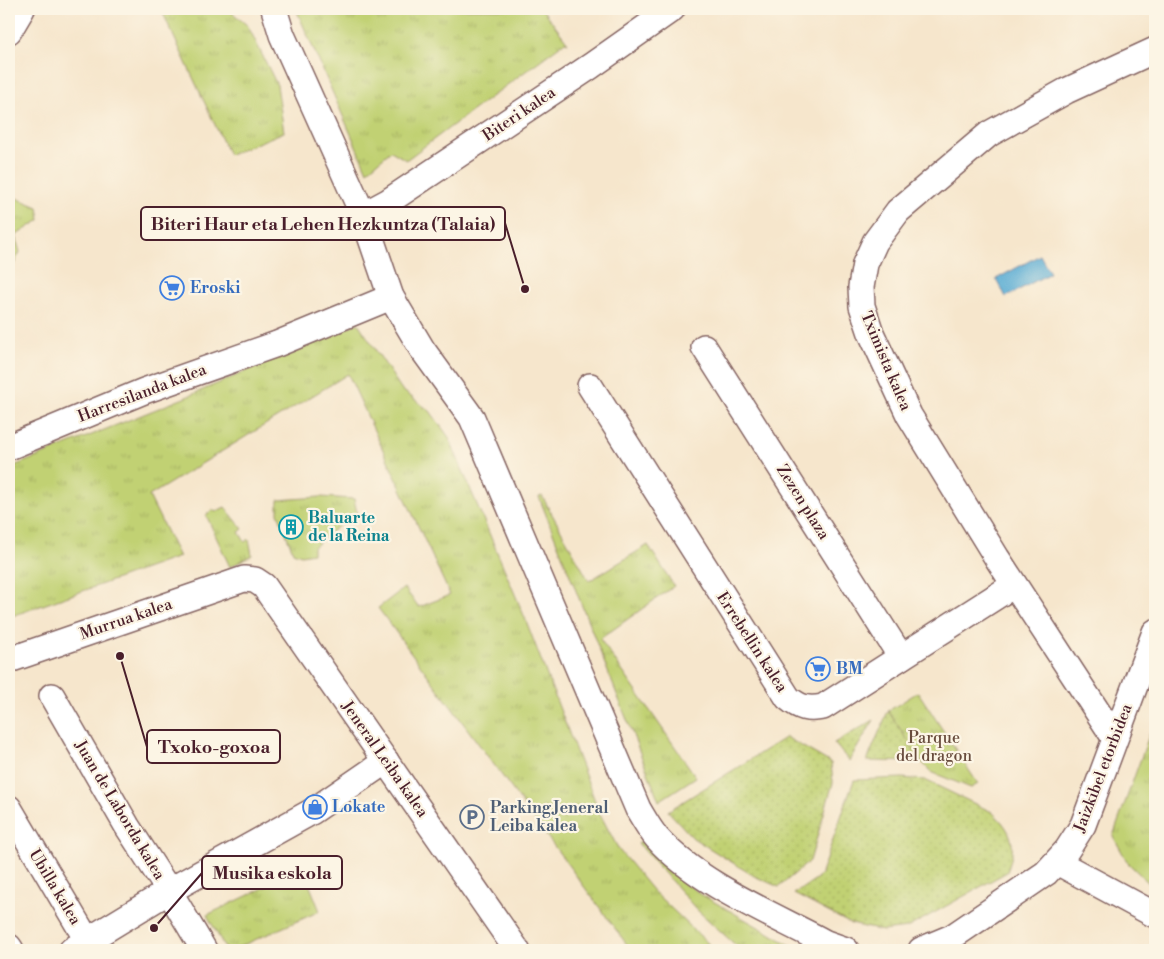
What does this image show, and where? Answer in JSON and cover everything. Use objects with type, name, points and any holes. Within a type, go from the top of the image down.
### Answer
[{"type":"street","points":[[9,31],[22,9]]},
{"type":"street","points":[[258,9],[282,35]]},
{"type":"street","points":[[274,9],[282,35],[362,215],[391,297],[422,350],[472,418],[638,809],[656,837],[682,862],[708,880],[818,943],[846,950]]},
{"type":"street","name":"Biteri kalea","points":[[362,215],[389,201],[591,66],[672,9]]},
{"type":"street","name":"Tximista kalea","points":[[1114,737],[1014,585],[906,407],[872,333],[862,306],[861,287],[865,264],[875,242],[898,211],[988,134],[1066,91],[1155,50]]},
{"type":"street","name":"Harresilanda kalea","points":[[9,447],[144,390],[277,344],[391,297]]},
{"type":"street","name":"Zezen plaza","points":[[704,347],[902,657]]},
{"type":"street","name":"Errebellin kalea","points":[[590,386],[788,698],[807,710],[823,707],[1014,585]]},
{"type":"street","name":"Murrua kalea","points":[[9,660],[244,579]]},
{"type":"street","name":"Jeneral Leiba kalea","points":[[244,579],[255,580],[264,586],[517,950]]},
{"type":"street","name":"Jaizkibel etorbidea","points":[[921,950],[948,944],[1033,882],[1057,862],[1084,825],[1114,737],[1155,632]]},
{"type":"street","name":"Juan de Laborda kalea","points":[[52,696],[127,826],[204,950]]},
{"type":"street","points":[[80,945],[169,891],[313,811],[386,761]]},
{"type":"street","name":"Ubilla kalea","points":[[9,808],[80,945]]},
{"type":"street","points":[[1057,862],[1155,915]]},
{"type":"green space","points":[[161,9],[228,9],[248,26],[277,85],[284,132],[229,155]]},
{"type":"green space","points":[[296,9],[542,9],[568,43],[565,42],[406,160],[391,151],[367,171]]},
{"type":"green space","points":[[9,195],[38,207],[40,220],[15,236],[20,252],[12,268],[9,269]]},
{"type":"green space","points":[[358,323],[402,390],[430,411],[448,436],[525,618],[600,814],[619,850],[652,890],[715,950],[631,950],[378,608],[404,588],[419,607],[450,595],[348,374],[149,496],[179,557],[9,617],[9,468],[184,398]]},
{"type":"green space","points":[[542,496],[589,581],[648,545],[674,586],[600,639],[696,777],[659,801],[539,497]]},
{"type":"green space","points":[[320,497],[354,499],[357,513],[347,516],[342,523],[313,547],[313,553],[301,555],[293,552],[278,513],[278,500]]},
{"type":"green space","points":[[225,507],[243,529],[239,532],[245,542],[249,539],[252,555],[230,567],[206,515],[213,510],[215,512]]},
{"type":"green space","name":"Parque del dragon","points":[[918,692],[978,784],[971,788],[931,772],[922,762],[888,711]]},
{"type":"green space","points":[[888,711],[922,762],[867,761]]},
{"type":"green space","points":[[1155,719],[1155,889],[1128,863],[1113,836]]},
{"type":"green space","points":[[874,720],[849,761],[834,743]]},
{"type":"green space","points":[[786,737],[831,763],[833,783],[810,861],[779,887],[754,876],[693,838],[668,811]]},
{"type":"green space","points":[[902,778],[925,780],[992,812],[1005,826],[1011,839],[1012,854],[1007,872],[907,928],[883,931],[851,924],[794,894],[820,876],[854,780]]},
{"type":"green space","points":[[641,841],[672,873],[702,895],[799,950],[741,950],[696,909],[638,843]]},
{"type":"green space","points":[[303,869],[320,911],[232,950],[226,950],[207,915]]},
{"type":"water","points":[[1040,255],[1050,273],[1006,297],[996,279]]},
{"type":"place","name":"Eroski","points":[[172,288]]},
{"type":"place","name":"Biteri Haur eta Lehen Hezkuntza (Talaia)","points":[[525,289]]},
{"type":"place","name":"Baluarte de la Reina","points":[[291,527]]},
{"type":"place","name":"Txoko-goxoa","points":[[120,656]]},
{"type":"place","name":"BM","points":[[818,669]]},
{"type":"place","name":"Lokate","points":[[315,807]]},
{"type":"place","name":"Parking Jeneral Leiba kalea","points":[[472,817]]},
{"type":"place","name":"Musika eskola","points":[[154,928]]}]
